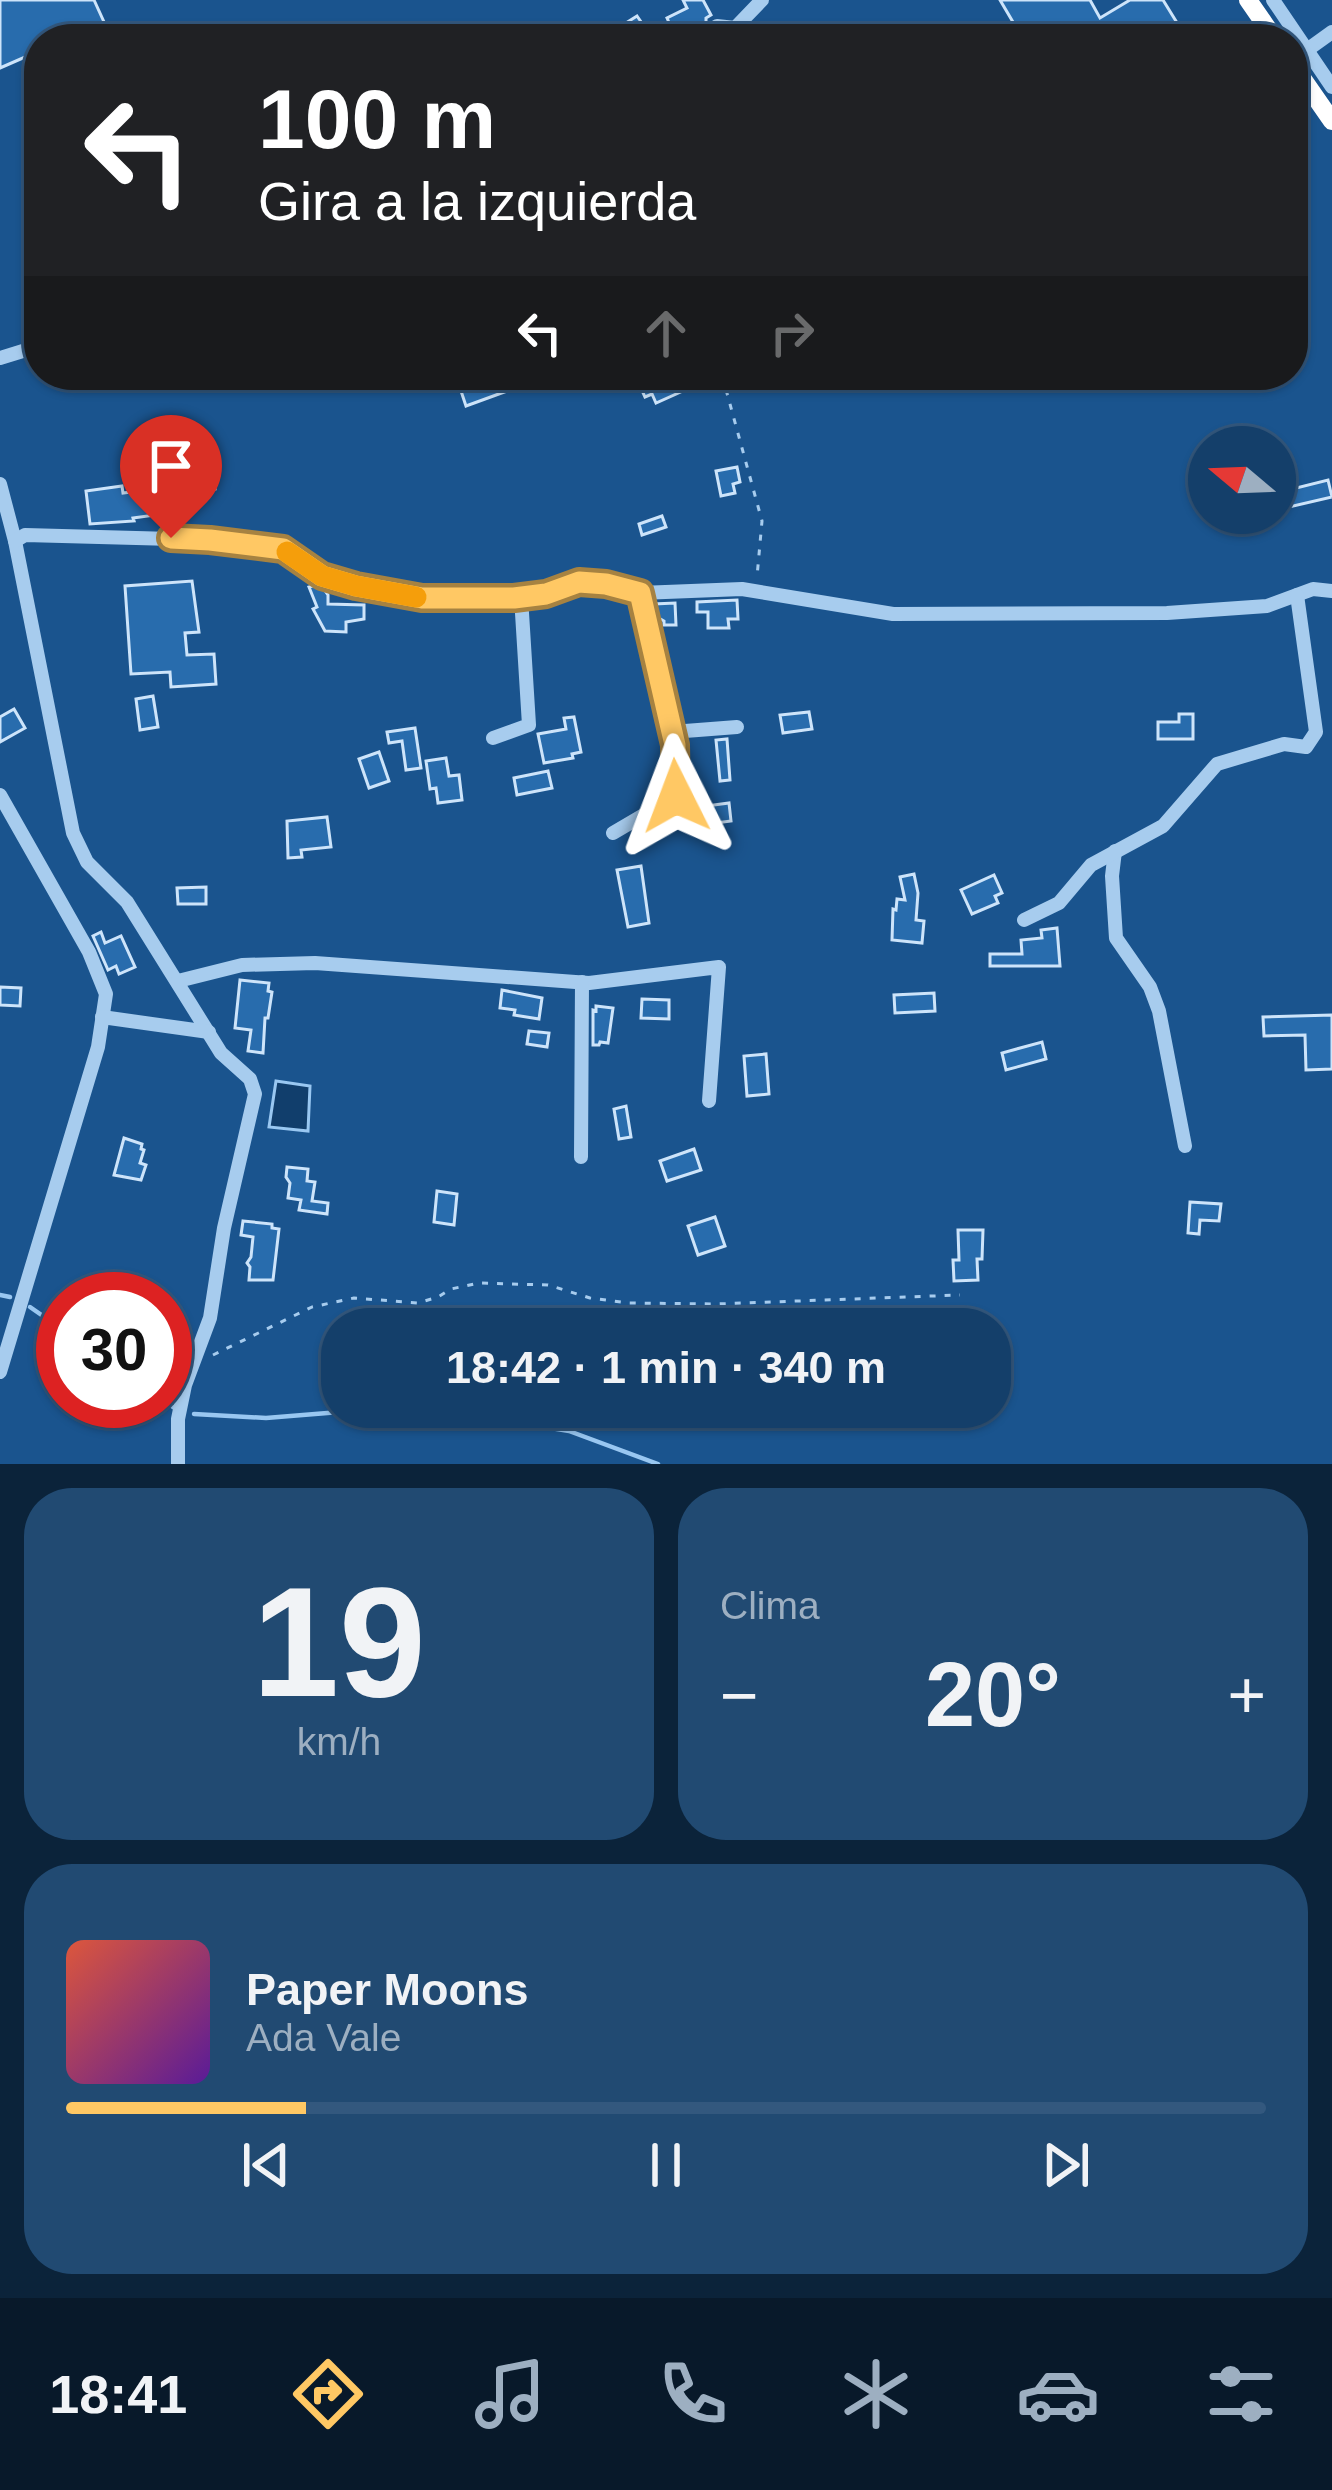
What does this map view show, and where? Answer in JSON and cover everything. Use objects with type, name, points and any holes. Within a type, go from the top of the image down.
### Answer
[{"type":"highway","points":[[1308,73],[1332,121]]},
{"type":"street","points":[[739,24],[762,0]]},
{"type":"street","points":[[1308,51],[1332,32]]},
{"type":"street","points":[[1308,64],[1332,87]]},
{"type":"street","points":[[0,484],[73,833],[87,862],[128,902],[221,1053],[250,1079],[255,1094],[224,1228],[210,1318],[185,1385],[178,1420],[178,1464]]},
{"type":"street","points":[[15,541],[26,535],[210,540],[283,549],[322,576],[422,598],[521,597],[579,582],[640,593],[742,589],[893,614],[1167,613],[1267,606],[1313,590],[1332,591]]},
{"type":"street","points":[[613,833],[676,796],[672,732],[640,593]]},
{"type":"street","points":[[1024,920],[1059,903],[1091,865],[1163,826],[1217,764],[1284,744],[1306,747],[1316,732],[1298,596]]},
{"type":"street","points":[[493,738],[529,725],[521,597]]},
{"type":"street","points":[[672,732],[737,727]]},
{"type":"street","points":[[0,795],[88,952],[106,994],[98,1047],[0,1372]]},
{"type":"street","points":[[1115,851],[1116,938],[1150,987],[1159,1011],[1185,1146]]},
{"type":"street","points":[[178,981],[242,965],[316,963],[582,982],[719,968],[709,1101]]},
{"type":"street","points":[[581,1157],[582,982]]},
{"type":"street","points":[[102,1017],[209,1032]]},
{"type":"path","points":[[726,390],[761,520],[756,591]]},
{"type":"path","points":[[194,1361],[312,1307],[354,1298],[418,1303],[479,1283],[548,1285],[629,1303],[960,1294]]},
{"type":"water","points":[[276,1081],[310,1086],[308,1131],[269,1127]]},
{"type":"building","points":[[0,0],[94,0],[104,22],[24,24],[24,58],[0,68]]},
{"type":"building","points":[[683,0],[703,0],[711,15],[706,24],[670,24],[667,18],[687,8]]},
{"type":"building","points":[[1000,0],[1090,0],[1100,18],[1130,0],[1163,0],[1178,24],[1014,24]]},
{"type":"building","points":[[461,390],[507,390],[507,391],[466,406]]},
{"type":"building","points":[[642,390],[685,390],[656,403],[652,394],[645,397]]},
{"type":"building","points":[[737,467],[740,482],[733,484],[735,493],[721,496],[716,471]]},
{"type":"building","points":[[212,473],[215,489],[177,504],[177,512],[90,524],[86,491],[122,486],[123,493],[147,490],[147,485]]},
{"type":"building","points":[[1328,480],[1332,497],[1296,505],[1296,488]]},
{"type":"building","points":[[662,516],[666,527],[642,535],[639,524]]},
{"type":"building","points":[[192,581],[199,632],[185,633],[187,655],[214,654],[216,684],[171,687],[170,672],[131,674],[125,586]]},
{"type":"building","points":[[316,585],[328,595],[328,604],[364,605],[364,619],[346,622],[346,632],[325,631],[313,609],[317,607],[309,587]]},
{"type":"building","points":[[737,600],[738,619],[728,619],[729,628],[708,628],[708,612],[697,612],[697,602]]},
{"type":"building","points":[[675,603],[676,625],[664,625],[654,604]]},
{"type":"building","points":[[153,696],[158,727],[140,730],[136,699]]},
{"type":"building","points":[[14,709],[25,728],[0,742],[0,717]]},
{"type":"building","points":[[809,712],[812,729],[783,733],[780,715]]},
{"type":"building","points":[[1179,714],[1193,714],[1193,739],[1158,739],[1158,722],[1179,722]]},
{"type":"building","points":[[574,717],[581,752],[544,763],[538,734],[566,729],[564,718]]},
{"type":"building","points":[[415,728],[421,768],[406,770],[402,741],[389,743],[387,732]]},
{"type":"building","points":[[727,739],[730,780],[720,781],[716,740]]},
{"type":"building","points":[[379,752],[389,781],[369,788],[359,759]]},
{"type":"building","points":[[446,758],[449,776],[459,775],[462,800],[438,803],[436,788],[430,789],[426,761]]},
{"type":"building","points":[[548,771],[552,788],[517,795],[514,778]]},
{"type":"building","points":[[729,803],[731,821],[693,826],[691,808]]},
{"type":"building","points":[[327,817],[331,847],[301,850],[302,857],[288,858],[287,821]]},
{"type":"building","points":[[641,866],[649,923],[628,927],[617,870]]},
{"type":"building","points":[[914,874],[916,920],[924,921],[922,943],[892,940],[893,909],[897,899],[905,900],[900,877]]},
{"type":"building","points":[[994,875],[1002,893],[995,896],[998,903],[972,914],[961,890]]},
{"type":"building","points":[[206,887],[206,904],[178,904],[177,888]]},
{"type":"building","points":[[1057,928],[1060,966],[990,966],[990,954],[1022,954],[1021,940],[1042,938],[1041,930]]},
{"type":"building","points":[[101,932],[105,943],[121,936],[135,967],[119,974],[116,966],[108,970],[93,936]]},
{"type":"building","points":[[240,980],[269,983],[272,992],[263,1053],[248,1051],[251,1030],[235,1028]]},
{"type":"building","points":[[0,987],[21,988],[20,1006],[0,1005]]},
{"type":"building","points":[[502,990],[542,998],[539,1019],[500,1008]]},
{"type":"building","points":[[934,993],[935,1011],[895,1013],[894,995]]},
{"type":"building","points":[[642,999],[669,1000],[669,1019],[641,1018]]},
{"type":"building","points":[[596,1006],[613,1008],[608,1043],[593,1045],[593,1010]]},
{"type":"building","points":[[1332,1015],[1332,1069],[1306,1070],[1305,1035],[1264,1036],[1263,1017]]},
{"type":"building","points":[[529,1031],[549,1033],[547,1047],[527,1044]]},
{"type":"building","points":[[1042,1042],[1046,1059],[1006,1070],[1002,1053]]},
{"type":"building","points":[[766,1054],[769,1094],[747,1096],[744,1056]]},
{"type":"building","points":[[626,1106],[631,1137],[619,1139],[614,1109]]},
{"type":"building","points":[[124,1138],[142,1144],[140,1163],[146,1165],[141,1180],[114,1175]]},
{"type":"building","points":[[694,1149],[701,1170],[667,1181],[660,1161]]},
{"type":"building","points":[[287,1167],[308,1169],[307,1181],[315,1182],[312,1201],[328,1203],[327,1214],[299,1210],[301,1200],[288,1198]]},
{"type":"building","points":[[437,1191],[457,1194],[454,1225],[434,1222]]},
{"type":"building","points":[[1190,1202],[1221,1204],[1219,1221],[1200,1220],[1199,1234],[1188,1233]]},
{"type":"building","points":[[715,1217],[725,1246],[698,1255],[688,1226]]},
{"type":"building","points":[[243,1221],[279,1229],[273,1280],[249,1280],[253,1237],[241,1235]]},
{"type":"building","points":[[958,1230],[983,1230],[978,1280],[954,1281]]},
{"type":"waterway","points":[[0,1295],[10,1297]]},
{"type":"waterway","points":[[30,1307],[36,1311]]},
{"type":"waterway","points":[[194,1414],[266,1418],[321,1414]]},
{"type":"waterway","points":[[551,1428],[658,1464]]},
{"type":"slow traffic","points":[[287,552],[322,576],[416,597]]},
{"type":"route","points":[[171,538],[283,549],[322,576],[422,598],[514,598],[546,594],[579,582],[640,593],[675,745],[676,796]]}]
